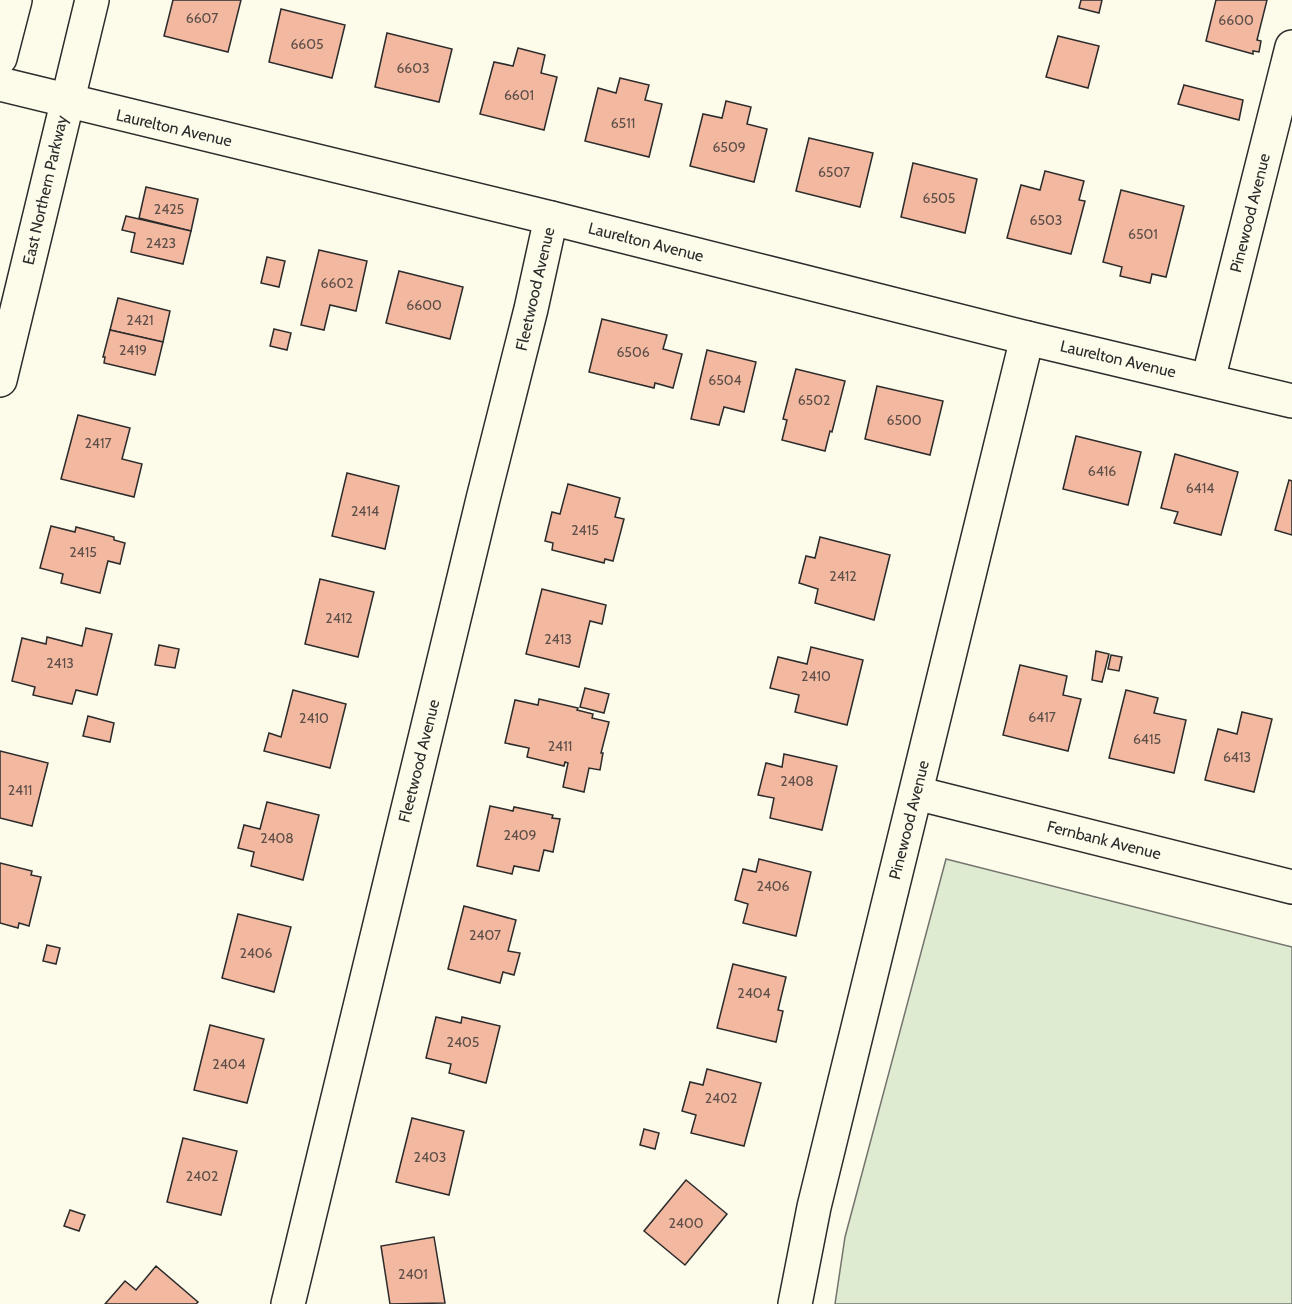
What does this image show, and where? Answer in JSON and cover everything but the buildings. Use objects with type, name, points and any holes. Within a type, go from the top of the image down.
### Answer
[{"type":"street","points":[[0,58],[15,0]]},
{"type":"street","name":"East Northern Parkway","points":[[0,381],[92,0]]},
{"type":"street","name":"Pinewood Avenue","points":[[1208,380],[1292,46]]},
{"type":"street","name":"Laurelton Avenue","points":[[0,84],[66,102],[551,218],[1027,338],[1292,401]]},
{"type":"street","name":"Fleetwood Avenue","points":[[288,1304],[531,309],[551,218]]},
{"type":"street","name":"Pinewood Avenue","points":[[795,1304],[817,1195],[1027,338]]},
{"type":"street","name":"Fernbank Avenue","points":[[916,793],[1292,887]]},
{"type":"green space","points":[[946,859],[1292,947],[1292,1304],[835,1304],[845,1237]]}]
